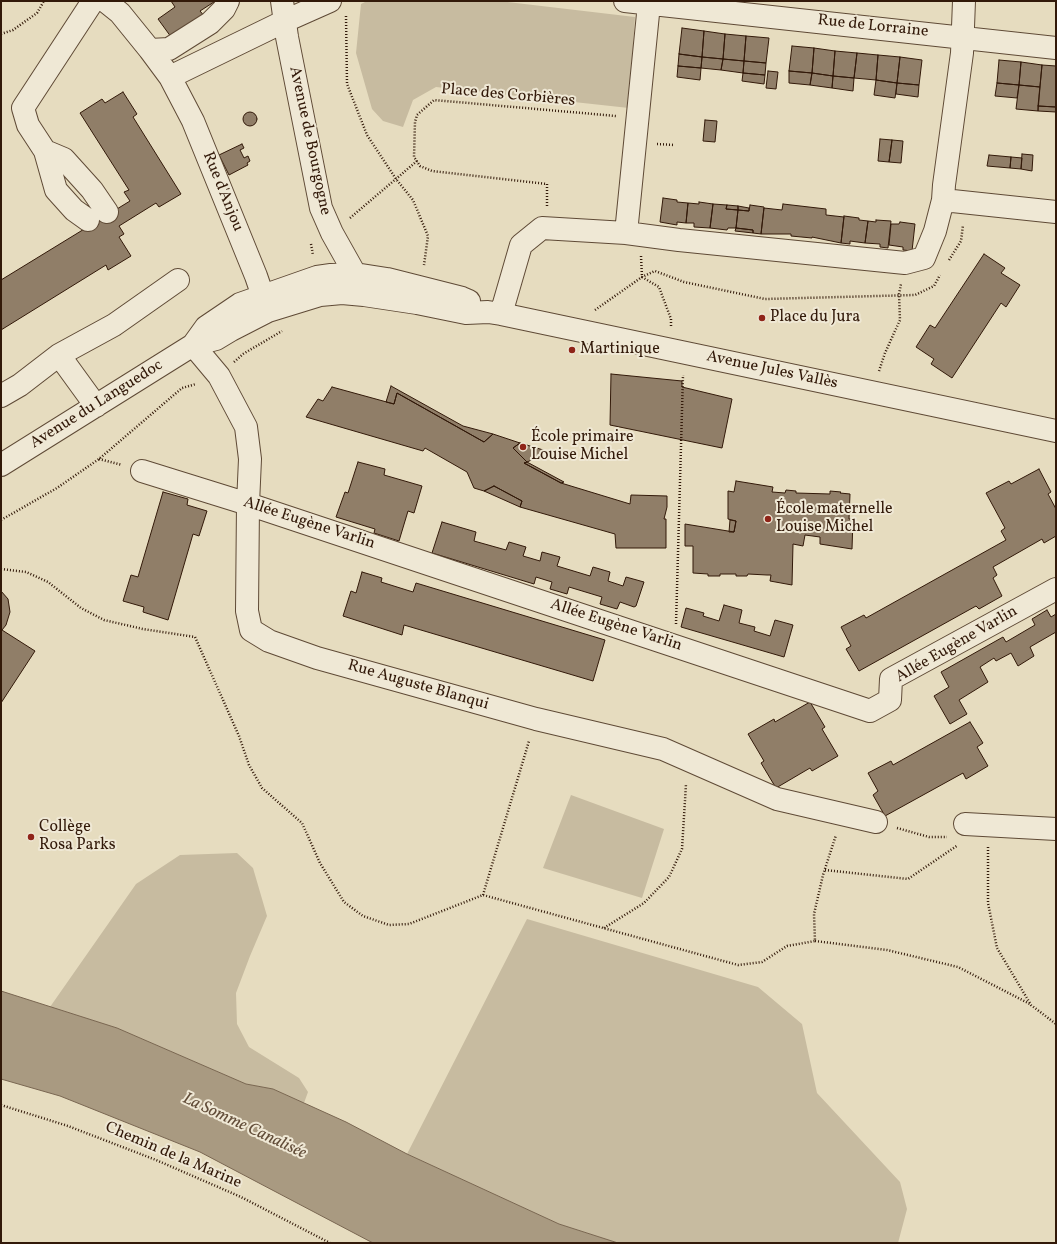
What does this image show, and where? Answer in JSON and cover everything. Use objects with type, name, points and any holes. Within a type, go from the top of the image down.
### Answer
[{"type":"street","points":[[93,1],[23,108],[28,126],[46,151],[56,190],[74,210],[98,216]]},
{"type":"street","points":[[150,50],[169,49],[210,23],[224,9],[228,1]]},
{"type":"street","name":"Rue de Lorraine","points":[[625,1],[649,4],[690,5],[1056,48]]},
{"type":"street","points":[[494,313],[521,245],[542,228],[626,233],[905,264],[924,258],[935,231],[943,200],[962,53],[964,1]]},
{"type":"street","points":[[626,233],[649,4]]},
{"type":"street","name":"Rue d'Anjou","points":[[118,5],[170,76],[193,121],[266,303]]},
{"type":"street","points":[[170,76],[284,11],[338,5]]},
{"type":"street","name":"Avenue de Bourgogne","points":[[284,11],[286,37],[321,208],[332,233],[355,274]]},
{"type":"street","points":[[943,200],[1056,212]]},
{"type":"street","name":"Avenue Jules Vallès","points":[[319,286],[345,274],[355,274],[387,279],[462,298],[494,313]]},
{"type":"street","points":[[1,396],[20,385],[59,355],[114,325],[178,280]]},
{"type":"street","name":"Avenue du Languedoc","points":[[1,465],[193,345],[216,339],[266,303],[319,286]]},
{"type":"street","name":"Avenue Jules Vallès","points":[[319,286],[342,293],[364,295],[466,313],[494,313],[1056,431]]},
{"type":"street","name":"Rue Auguste Blanqui","points":[[193,345],[218,376],[246,427],[250,460],[247,611],[251,630],[269,641],[308,655],[536,719],[663,749],[777,799],[876,822]]},
{"type":"street","points":[[59,355],[96,406]]},
{"type":"street","name":"Allée Eugène Varlin","points":[[142,471],[248,504],[870,711],[890,700],[891,679],[1056,589]]},
{"type":"street","points":[[965,824],[1056,829]]},
{"type":"path","points":[[1,34],[13,30],[37,12],[44,1]]},
{"type":"path","points":[[338,5],[347,84],[367,135],[396,180],[413,200],[428,236],[421,287]]},
{"type":"path","name":"Place des Corbières","points":[[417,161],[414,157],[415,122],[418,115],[434,100],[594,115],[638,117]]},
{"type":"path","points":[[655,144],[675,145]]},
{"type":"path","points":[[332,233],[417,161],[420,166],[432,172],[547,184],[547,207],[556,228]]},
{"type":"path","points":[[945,266],[961,241],[966,202]]},
{"type":"path","points":[[872,392],[885,353],[900,320],[899,294],[905,264]]},
{"type":"path","points":[[575,330],[596,309],[642,277],[655,271],[684,282],[765,299],[899,294],[915,295],[934,286],[941,273]]},
{"type":"path","points":[[677,603],[683,352]]},
{"type":"path","points":[[1,569],[26,572],[48,582],[81,608],[104,620],[143,629],[196,637],[239,736],[249,765],[262,788],[302,823],[320,864],[344,902],[363,916],[389,925],[409,924],[483,895],[738,965],[762,962],[787,946],[814,941],[886,950],[958,967],[1030,1005],[1056,1024]]},
{"type":"path","points":[[483,895],[536,719]]},
{"type":"path","points":[[604,928],[644,903],[669,877],[682,849],[687,760]]},
{"type":"path","points":[[814,941],[814,914],[825,870],[842,814]]},
{"type":"path","points":[[876,822],[929,837],[943,838],[950,836],[965,824]]},
{"type":"path","points":[[825,870],[908,879],[987,825]]},
{"type":"path","points":[[987,825],[988,903],[997,948],[1030,1005]]},
{"type":"path","name":"Chemin de la Marine","points":[[1,1105],[68,1126],[156,1160],[240,1196],[330,1243]]},
{"type":"shaded area","points":[[367,1],[499,1],[635,17],[629,108],[436,87],[413,100],[403,127],[383,121],[372,109],[356,53],[361,4]]},
{"type":"shaded area","points":[[571,795],[664,829],[642,898],[543,868]]},
{"type":"shaded area","points":[[237,853],[253,868],[267,916],[236,993],[237,1024],[249,1047],[299,1078],[308,1092],[304,1103],[273,1089],[246,1084],[117,1028],[50,1007],[136,884],[180,855]]},
{"type":"shaded area","points":[[527,919],[758,987],[802,1024],[817,1093],[900,1182],[907,1209],[898,1243],[618,1243],[559,1224],[407,1154]]},
{"type":"water","name":"La Somme Canalisée","points":[[1,991],[117,1028],[246,1084],[273,1089],[346,1122],[407,1154],[559,1224],[618,1243],[373,1243],[200,1152],[60,1096],[1,1079]]},
{"type":"building","points":[[171,1],[214,2],[200,11],[206,18],[174,41],[158,19],[175,7]]},
{"type":"building","points":[[682,28],[704,31],[702,57],[679,54]]},
{"type":"building","points":[[704,31],[725,34],[723,59],[702,57]]},
{"type":"building","points":[[725,34],[746,36],[744,61],[723,59]]},
{"type":"building","points":[[746,36],[769,38],[766,63],[744,61]]},
{"type":"building","points":[[792,46],[814,48],[812,73],[789,71]]},
{"type":"building","points":[[814,48],[835,51],[833,76],[812,73]]},
{"type":"building","points":[[835,51],[857,53],[854,78],[833,76]]},
{"type":"building","points":[[857,53],[878,55],[876,80],[854,78]]},
{"type":"building","points":[[679,54],[702,57],[701,68],[678,66]]},
{"type":"building","points":[[878,55],[900,57],[897,83],[876,80]]},
{"type":"building","points":[[702,57],[723,59],[721,70],[701,68]]},
{"type":"building","points":[[900,57],[922,60],[919,85],[897,83]]},
{"type":"building","points":[[723,59],[744,61],[743,73],[721,70]]},
{"type":"building","points":[[999,60],[1021,62],[1019,85],[997,83]]},
{"type":"building","points":[[744,61],[766,63],[765,75],[743,73]]},
{"type":"building","points":[[1021,62],[1042,65],[1040,87],[1019,85]]},
{"type":"building","points":[[1042,65],[1056,66],[1056,107],[1038,106]]},
{"type":"building","points":[[678,66],[701,68],[700,80],[677,77]]},
{"type":"building","points":[[768,71],[778,72],[776,89],[766,88]]},
{"type":"building","points":[[789,71],[812,73],[810,85],[789,83]]},
{"type":"building","points":[[743,73],[765,75],[764,84],[742,81]]},
{"type":"building","points":[[812,73],[833,76],[832,88],[810,85]]},
{"type":"building","points":[[833,76],[854,78],[853,91],[832,88]]},
{"type":"building","points":[[876,80],[897,83],[895,98],[874,95]]},
{"type":"building","points":[[897,83],[919,85],[918,97],[896,94]]},
{"type":"building","points":[[997,83],[1019,85],[1017,98],[995,96]]},
{"type":"building","points":[[1019,85],[1040,87],[1038,111],[1016,109]]},
{"type":"building","points":[[123,92],[137,114],[133,117],[181,194],[159,207],[156,203],[119,226],[124,234],[119,237],[131,256],[108,270],[106,265],[1,330],[1,280],[130,201],[124,192],[129,190],[80,113],[102,99],[105,103]]},
{"type":"building","points":[[1038,106],[1056,107],[1056,112],[1038,111]]},
{"type":"building","points":[[247,112],[253,112],[257,116],[257,122],[253,126],[247,126],[243,122],[243,116]]},
{"type":"building","points":[[705,120],[717,121],[715,142],[703,141]]},
{"type":"building","points":[[880,139],[892,140],[889,162],[878,161]]},
{"type":"building","points":[[892,140],[903,141],[901,163],[889,162]]},
{"type":"building","points":[[242,144],[244,148],[240,150],[244,158],[248,156],[250,161],[247,163],[248,165],[229,175],[219,155]]},
{"type":"building","points":[[1022,154],[1033,155],[1032,171],[1021,169]]},
{"type":"building","points":[[989,155],[1011,157],[1010,168],[987,166]]},
{"type":"building","points":[[1011,157],[1022,158],[1021,169],[1010,168]]},
{"type":"building","points":[[663,198],[688,203],[686,223],[677,222],[677,225],[660,222]]},
{"type":"building","points":[[699,202],[713,204],[710,228],[694,227],[694,223],[686,223],[688,203],[699,204]]},
{"type":"building","points":[[713,204],[727,205],[726,209],[738,210],[736,228],[728,228],[727,230],[710,228]]},
{"type":"building","points":[[783,204],[826,209],[826,215],[844,217],[841,243],[812,237],[791,236],[791,234],[761,234],[764,208],[782,210]]},
{"type":"building","points":[[727,205],[738,206],[738,210],[726,209]]},
{"type":"building","points":[[750,205],[764,207],[761,234],[753,233],[753,230],[736,228],[738,210],[749,211]]},
{"type":"building","points":[[738,206],[749,208],[749,211],[738,210]]},
{"type":"building","points":[[844,216],[868,221],[865,243],[850,241],[850,244],[841,243]]},
{"type":"building","points":[[876,220],[891,221],[888,248],[880,247],[880,244],[865,243],[868,221],[876,222]]},
{"type":"building","points":[[900,222],[915,224],[912,251],[903,250],[903,247],[889,245],[891,224],[899,224]]},
{"type":"building","points":[[736,228],[753,230],[753,233],[735,231]]},
{"type":"building","points":[[984,254],[1005,268],[1001,273],[1020,285],[1006,307],[1001,303],[952,378],[931,364],[934,359],[916,347],[930,325],[935,328]]},
{"type":"building","points":[[611,374],[682,381],[682,387],[732,399],[722,448],[610,425]]},
{"type":"building","points":[[391,386],[463,426],[493,434],[484,442],[397,393],[394,404],[386,402]]},
{"type":"building","points":[[332,387],[394,404],[397,393],[484,442],[493,434],[520,443],[513,448],[527,462],[524,463],[561,483],[630,504],[631,495],[667,496],[667,507],[664,519],[666,519],[666,548],[616,548],[615,534],[520,507],[522,501],[494,486],[484,491],[474,488],[467,472],[425,448],[423,451],[306,417],[318,399],[323,401]]},
{"type":"building","points":[[520,443],[550,452],[527,462],[513,448]]},
{"type":"building","points":[[358,462],[385,469],[384,475],[422,486],[414,513],[408,511],[399,541],[374,533],[375,529],[336,517],[345,492],[348,493]]},
{"type":"building","points":[[527,462],[564,482],[561,483],[524,463]]},
{"type":"building","points":[[1039,469],[1051,492],[1048,494],[1056,509],[1056,536],[1044,543],[1042,539],[993,567],[997,575],[993,578],[1002,596],[979,609],[976,606],[859,671],[846,649],[851,646],[841,627],[864,615],[866,618],[1006,540],[1001,531],[1005,528],[986,493],[1009,481],[1011,484]]},
{"type":"building","points":[[736,481],[773,487],[772,492],[785,493],[786,490],[796,491],[796,493],[830,494],[830,491],[850,494],[849,519],[853,519],[852,549],[820,544],[820,537],[805,535],[803,546],[793,544],[792,585],[770,581],[771,575],[748,574],[747,576],[736,576],[736,574],[720,574],[720,576],[708,576],[708,574],[693,573],[693,546],[685,546],[685,524],[734,532],[736,521],[728,519],[728,491],[734,492]]},
{"type":"building","points":[[494,486],[522,501],[520,507],[484,491]]},
{"type":"building","points":[[163,492],[188,499],[187,505],[207,511],[199,536],[193,534],[168,620],[143,612],[144,607],[123,601],[131,575],[138,577]]},
{"type":"building","points":[[730,520],[736,521],[734,532],[729,532]]},
{"type":"building","points":[[442,522],[476,532],[474,541],[506,550],[509,542],[526,547],[523,556],[540,561],[542,552],[560,557],[557,566],[590,576],[593,567],[610,572],[608,581],[623,586],[626,577],[644,582],[636,606],[634,607],[620,602],[617,609],[600,604],[602,597],[569,587],[567,594],[550,589],[552,582],[536,577],[534,584],[432,553]]},
{"type":"building","points":[[362,572],[382,578],[381,582],[413,592],[416,583],[605,640],[593,681],[404,625],[402,635],[343,616],[351,591],[356,593]]},
{"type":"building","points":[[1,591],[8,599],[10,612],[6,625],[2,630],[35,651],[1,703]]},
{"type":"building","points":[[724,605],[742,610],[739,623],[755,627],[754,631],[770,636],[775,620],[793,625],[784,657],[681,627],[686,608],[704,613],[703,616],[719,621]]},
{"type":"building","points":[[1047,610],[1051,617],[1056,614],[1056,632],[1030,647],[1034,656],[1018,666],[1011,653],[996,661],[994,658],[980,667],[988,682],[959,700],[967,714],[950,724],[934,696],[949,687],[941,672],[1003,637],[1006,642],[1035,625],[1032,619]]},
{"type":"building","points":[[810,702],[825,727],[822,729],[838,756],[812,771],[810,768],[776,788],[761,763],[764,761],[748,734],[774,719],[775,722]]},
{"type":"building","points":[[970,722],[983,743],[977,747],[988,766],[966,779],[963,773],[885,816],[873,795],[878,791],[868,773],[891,761],[893,765]]},
{"type":"place","name":"Place du Jura","points":[[762,318]]},
{"type":"place","name":"Martinique","points":[[572,350]]},
{"type":"place","name":"École primaire Louise Michel","points":[[523,447]]},
{"type":"place","name":"École maternelle Louise Michel","points":[[768,519]]},
{"type":"place","name":"Collège Rosa Parks","points":[[31,837]]}]
